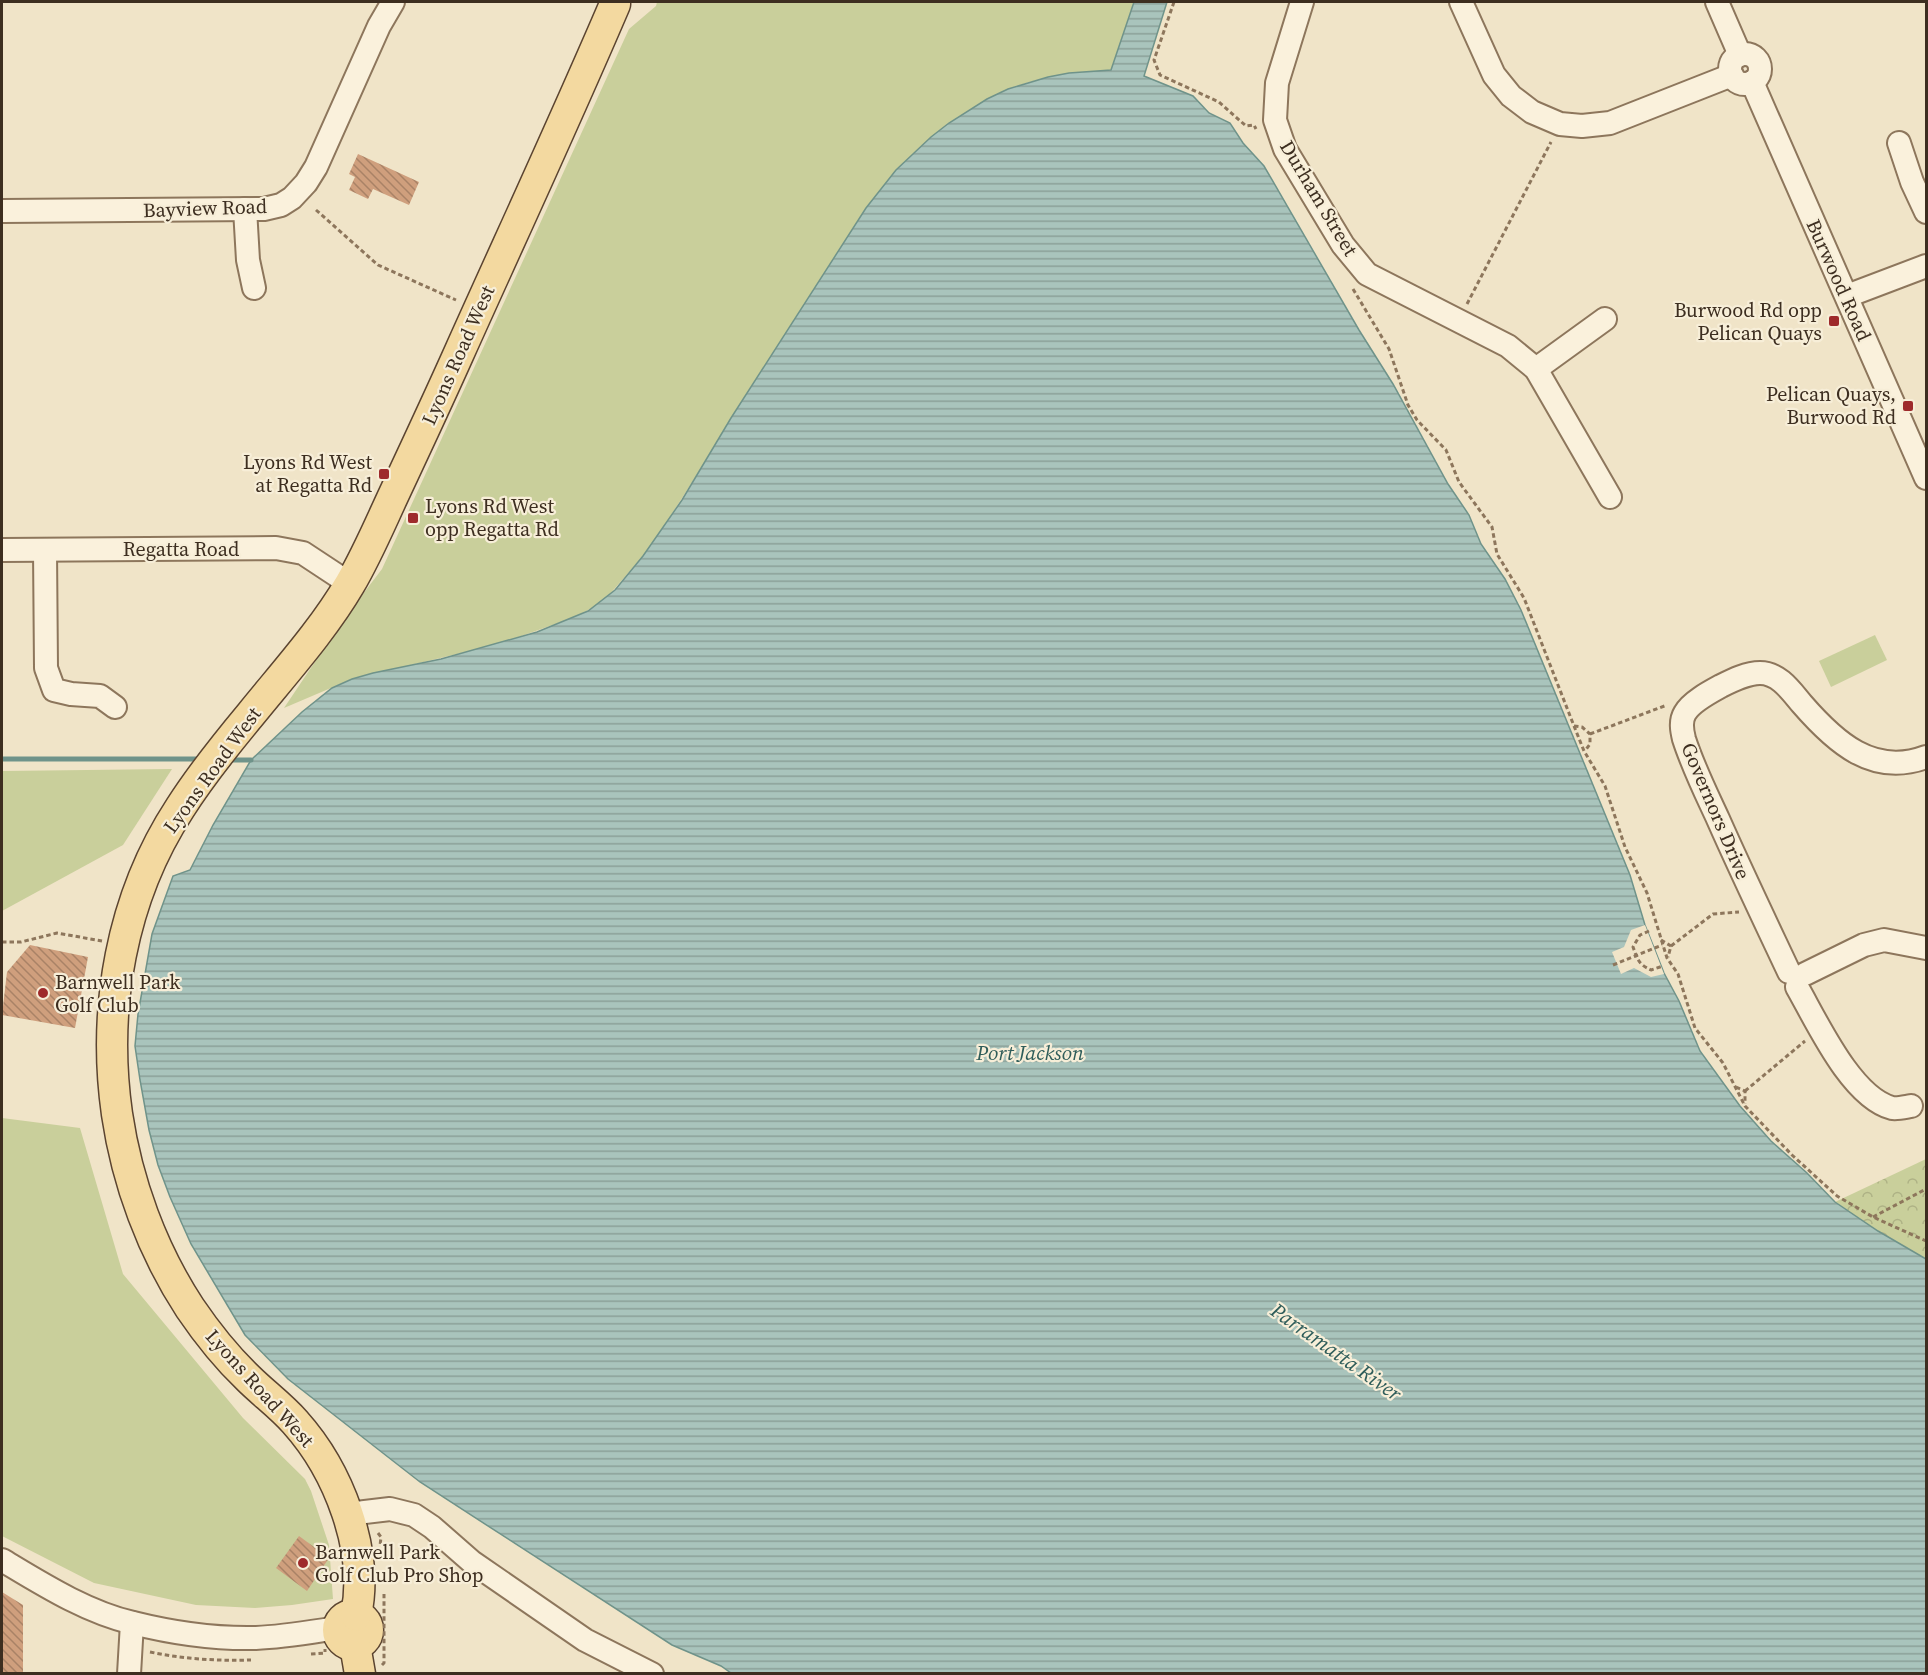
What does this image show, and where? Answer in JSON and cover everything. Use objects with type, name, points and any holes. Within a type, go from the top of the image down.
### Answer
[{"type":"main road","name":"Lyons Road West","points":[[359,1645],[359,1585],[354,1537],[348,1514],[323,1459],[295,1422],[245,1376],[190,1308],[168,1270],[137,1198],[125,1157],[116,1105],[112,1033],[122,943],[137,892],[156,849],[178,811],[228,742],[323,624],[350,584],[433,411],[618,2]]},
{"type":"street","name":"Bayview Road","points":[[2,212],[264,209],[280,205],[298,194],[316,167],[379,26],[393,2]]},
{"type":"street","name":"Durham Street","points":[[1302,2],[1277,83],[1275,120],[1285,149],[1343,245],[1367,274],[1508,346],[1536,369],[1610,497]]},
{"type":"street","points":[[1461,2],[1494,75],[1511,96],[1532,111],[1560,124],[1582,126],[1610,123],[1742,71]]},
{"type":"street","name":"Burwood Road","points":[[1717,2],[1742,71],[1926,478]]},
{"type":"street","points":[[1899,143],[1912,182],[1926,212]]},
{"type":"street","points":[[245,209],[248,260],[254,288]]},
{"type":"street","points":[[1846,297],[1926,266]]},
{"type":"street","points":[[1536,369],[1605,319]]},
{"type":"street","name":"Regatta Road","points":[[2,550],[276,548],[303,553],[350,584]]},
{"type":"street","points":[[45,550],[46,668],[54,690],[100,696],[115,707]]},
{"type":"street","points":[[1684,713],[1716,689],[1746,675],[1760,673],[1775,677],[1789,689],[1819,724],[1843,746],[1877,762],[1915,761],[1926,757]]},
{"type":"street","name":"Governors Drive","points":[[1684,713],[1682,721],[1684,737],[1698,776],[1755,903],[1845,1071],[1868,1094],[1893,1108],[1911,1106]]},
{"type":"street","points":[[1797,978],[1864,945],[1884,940],[1926,948]]},
{"type":"street","points":[[348,1514],[390,1509],[414,1515],[432,1527],[472,1562],[585,1640],[652,1674]]},
{"type":"street","points":[[2,1560],[50,1589],[105,1614],[132,1623],[189,1634],[234,1638],[283,1636],[359,1645]]},
{"type":"street","points":[[129,1674],[132,1623]]},
{"type":"path","points":[[1174,2],[1154,60],[1160,75],[1219,102],[1246,126],[1254,125],[1257,132]]},
{"type":"path","points":[[1458,321],[1560,124]]},
{"type":"path","points":[[316,210],[378,265],[458,301]]},
{"type":"path","points":[[1348,282],[1389,349],[1408,405],[1418,420],[1446,450],[1459,482],[1491,527],[1497,554],[1524,598],[1584,751],[1605,786],[1625,847],[1647,893],[1667,958],[1678,974],[1695,1028],[1723,1063],[1745,1106],[1792,1155],[1837,1196],[1873,1217],[1926,1240]]},
{"type":"path","points":[[1590,734],[1670,704],[1684,713]]},
{"type":"path","points":[[1574,726],[1582,727],[1590,734],[1590,744],[1584,751]]},
{"type":"path","points":[[1667,958],[1671,946],[1713,914],[1755,903]]},
{"type":"path","points":[[1649,931],[1640,935],[1632,947],[1640,965],[1651,970],[1663,966]]},
{"type":"path","points":[[2,942],[21,942],[57,933],[122,943]]},
{"type":"path","points":[[1661,940],[1671,946]]},
{"type":"path","points":[[1613,965],[1662,945]]},
{"type":"path","points":[[1745,1091],[1821,1028]]},
{"type":"path","points":[[1734,1087],[1745,1091]]},
{"type":"path","points":[[1745,1091],[1745,1106]]},
{"type":"path","points":[[1873,1217],[1926,1189]]},
{"type":"path","points":[[359,1645],[384,1602]]},
{"type":"green space","points":[[657,2],[1134,2],[1111,70],[1069,73],[1029,82],[1008,89],[968,111],[854,228],[668,520],[643,556],[599,604],[575,617],[499,644],[352,679],[284,708],[343,620],[382,569],[629,29],[656,6]]},
{"type":"green space","points":[[1875,635],[1887,660],[1831,687],[1819,661]]},
{"type":"green space","points":[[172,769],[123,845],[2,911],[2,771]]},
{"type":"green space","points":[[2,1118],[80,1128],[123,1274],[243,1418],[305,1479],[329,1545],[333,1599],[255,1608],[196,1605],[94,1583],[2,1536]]},
{"type":"green space","points":[[1926,1159],[1926,1259],[1835,1202]]},
{"type":"water","name":"Port Jackson","points":[[1134,2],[1167,2],[1144,76],[1193,96],[1209,113],[1230,123],[1243,143],[1264,166],[1393,384],[1448,484],[1469,515],[1481,544],[1505,579],[1521,610],[1630,875],[1645,925],[1664,973],[1679,1001],[1700,1051],[1740,1106],[1771,1141],[1835,1202],[1926,1259],[1926,1673],[731,1673],[721,1666],[672,1645],[420,1482],[288,1379],[245,1335],[191,1244],[158,1165],[149,1130],[135,1046],[138,1014],[152,934],[173,876],[190,870],[251,760],[302,712],[332,688],[373,673],[441,659],[537,632],[588,611],[615,590],[643,556],[682,500],[731,418],[866,208],[896,170],[949,123],[987,99],[1008,89],[1069,73],[1111,70]]},
{"type":"pier","points":[[1645,925],[1664,974],[1651,977],[1634,968],[1621,974],[1612,952],[1624,947],[1631,930]]},
{"type":"building","points":[[358,154],[419,182],[409,205],[373,189],[368,199],[349,190],[355,177],[349,174]]},
{"type":"building","name":"Barnwell Park Golf Club","points":[[30,945],[88,957],[75,1028],[2,1015],[7,972]]},
{"type":"building","name":"Barnwell Park Golf Club Pro Shop","points":[[299,1536],[329,1558],[307,1591],[276,1568]]},
{"type":"building","points":[[2,1592],[23,1605],[23,1674],[2,1674]]},
{"type":"waterway","points":[[2,759],[201,759]]},
{"type":"waterway","points":[[228,760],[251,760]]},
{"type":"place","name":"Burwood Rd opp Pelican Quays","points":[[1834,321]]},
{"type":"place","name":"Pelican Quays, Burwood Rd","points":[[1908,406]]},
{"type":"place","name":"Lyons Rd West at Regatta Rd","points":[[384,474]]},
{"type":"place","name":"Lyons Rd West opp Regatta Rd","points":[[413,518]]},
{"type":"place","name":"Barnwell Park Golf Club","points":[[43,993]]},
{"type":"place","name":"Barnwell Park Golf Club Pro Shop","points":[[303,1563]]},
{"type":"water label","name":"Parramatta River","points":[[1336,1352]]}]
